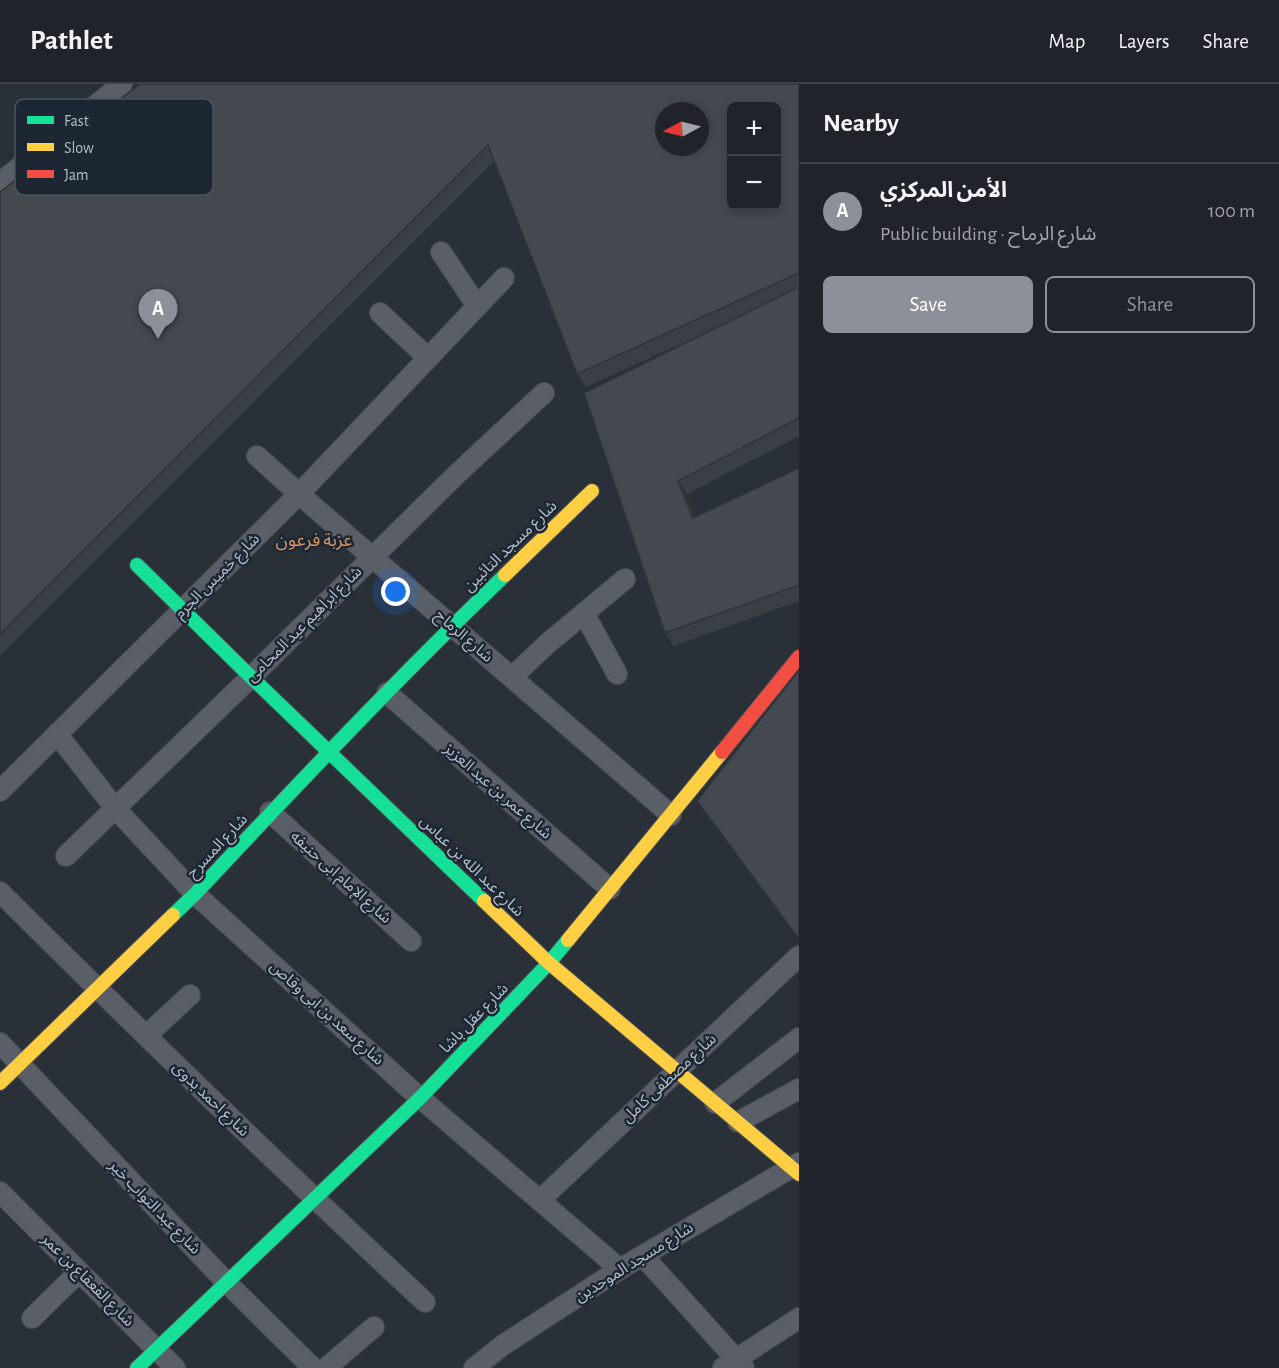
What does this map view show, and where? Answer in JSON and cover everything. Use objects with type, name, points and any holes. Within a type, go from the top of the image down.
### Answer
[{"type":"street","points":[[97,99],[110,88]]},
{"type":"street","points":[[0,183],[15,170]]},
{"type":"street","points":[[441,252],[477,306]]},
{"type":"street","name":"شارع خميس الجرم","points":[[0,791],[299,494],[504,278]]},
{"type":"street","points":[[380,313],[428,358]]},
{"type":"street","name":"شارع ابراهيم عيد المحامى","points":[[66,856],[458,473],[544,393]]},
{"type":"street","name":"شارع الرماح","points":[[257,456],[671,815]]},
{"type":"street","name":"شارع مسجد التائبين","points":[[452,626],[592,491]]},
{"type":"street","name":"شارع عبد الله بن عباس","points":[[137,565],[250,677],[549,963],[738,1122],[797,1168]]},
{"type":"street","points":[[512,677],[547,644],[625,579]]},
{"type":"street","points":[[584,613],[617,674]]},
{"type":"street","name":"شارع المسرح","points":[[0,1083],[195,894],[270,812],[452,626]]},
{"type":"street","name":"شارع عقل باشا","points":[[137,1368],[420,1098],[549,963],[799,657]]},
{"type":"street","name":"شارع عمر بن عبد العزيز","points":[[387,693],[610,889]]},
{"type":"street","name":"شارع سعد بن ابى وقاص","points":[[57,734],[115,808],[195,894],[420,1098],[620,1269]]},
{"type":"street","name":"شارع الإمام ابى حنيفه","points":[[270,812],[411,941]]},
{"type":"street","name":"شارع احمد بدوى","points":[[0,892],[146,1036],[425,1302]]},
{"type":"street","name":"شارع مصطفى كامل","points":[[540,1200],[799,956]]},
{"type":"street","points":[[146,1036],[190,995]]},
{"type":"street","points":[[715,1102],[799,1038]]},
{"type":"street","name":"شارع عبد التواب خير","points":[[0,1043],[227,1283],[313,1368]]},
{"type":"street","points":[[738,1122],[799,1089]]},
{"type":"street","name":"شارع مسجد الموحدين","points":[[474,1368],[503,1345],[620,1269],[797,1168]]},
{"type":"street","name":"شارع القعقاع بن عمر","points":[[0,1192],[175,1368]]},
{"type":"street","points":[[643,1256],[734,1365],[799,1318]]},
{"type":"street","points":[[32,1318],[79,1272]]},
{"type":"street","points":[[326,1368],[374,1327]]},
{"type":"building","points":[[140,84],[799,84],[799,273],[577,374],[488,145],[0,634],[0,192],[15,180],[15,195],[213,195],[213,99],[121,99]]},
{"type":"building","points":[[799,287],[799,418],[678,481],[693,518],[799,468],[799,585],[665,633],[584,393]]},
{"type":"building","points":[[799,670],[799,939],[697,801]]},
{"type":"traffic: fast","points":[[137,565],[484,901]]},
{"type":"traffic: fast","points":[[173,915],[387,693],[505,575]]},
{"type":"traffic: fast","points":[[137,1368],[420,1098],[549,963],[568,940]]},
{"type":"traffic: slow","points":[[505,575],[592,491]]},
{"type":"traffic: slow","points":[[568,940],[722,752]]},
{"type":"traffic: slow","points":[[484,901],[549,963],[799,1174]]},
{"type":"traffic: slow","points":[[0,1083],[173,915]]},
{"type":"traffic: jam","points":[[722,752],[799,657]]},
{"type":"place","name":"الأمن المركزي","points":[[158,339]]},
{"type":"district","name":"عزبة فرعون","points":[[314,541]]}]
